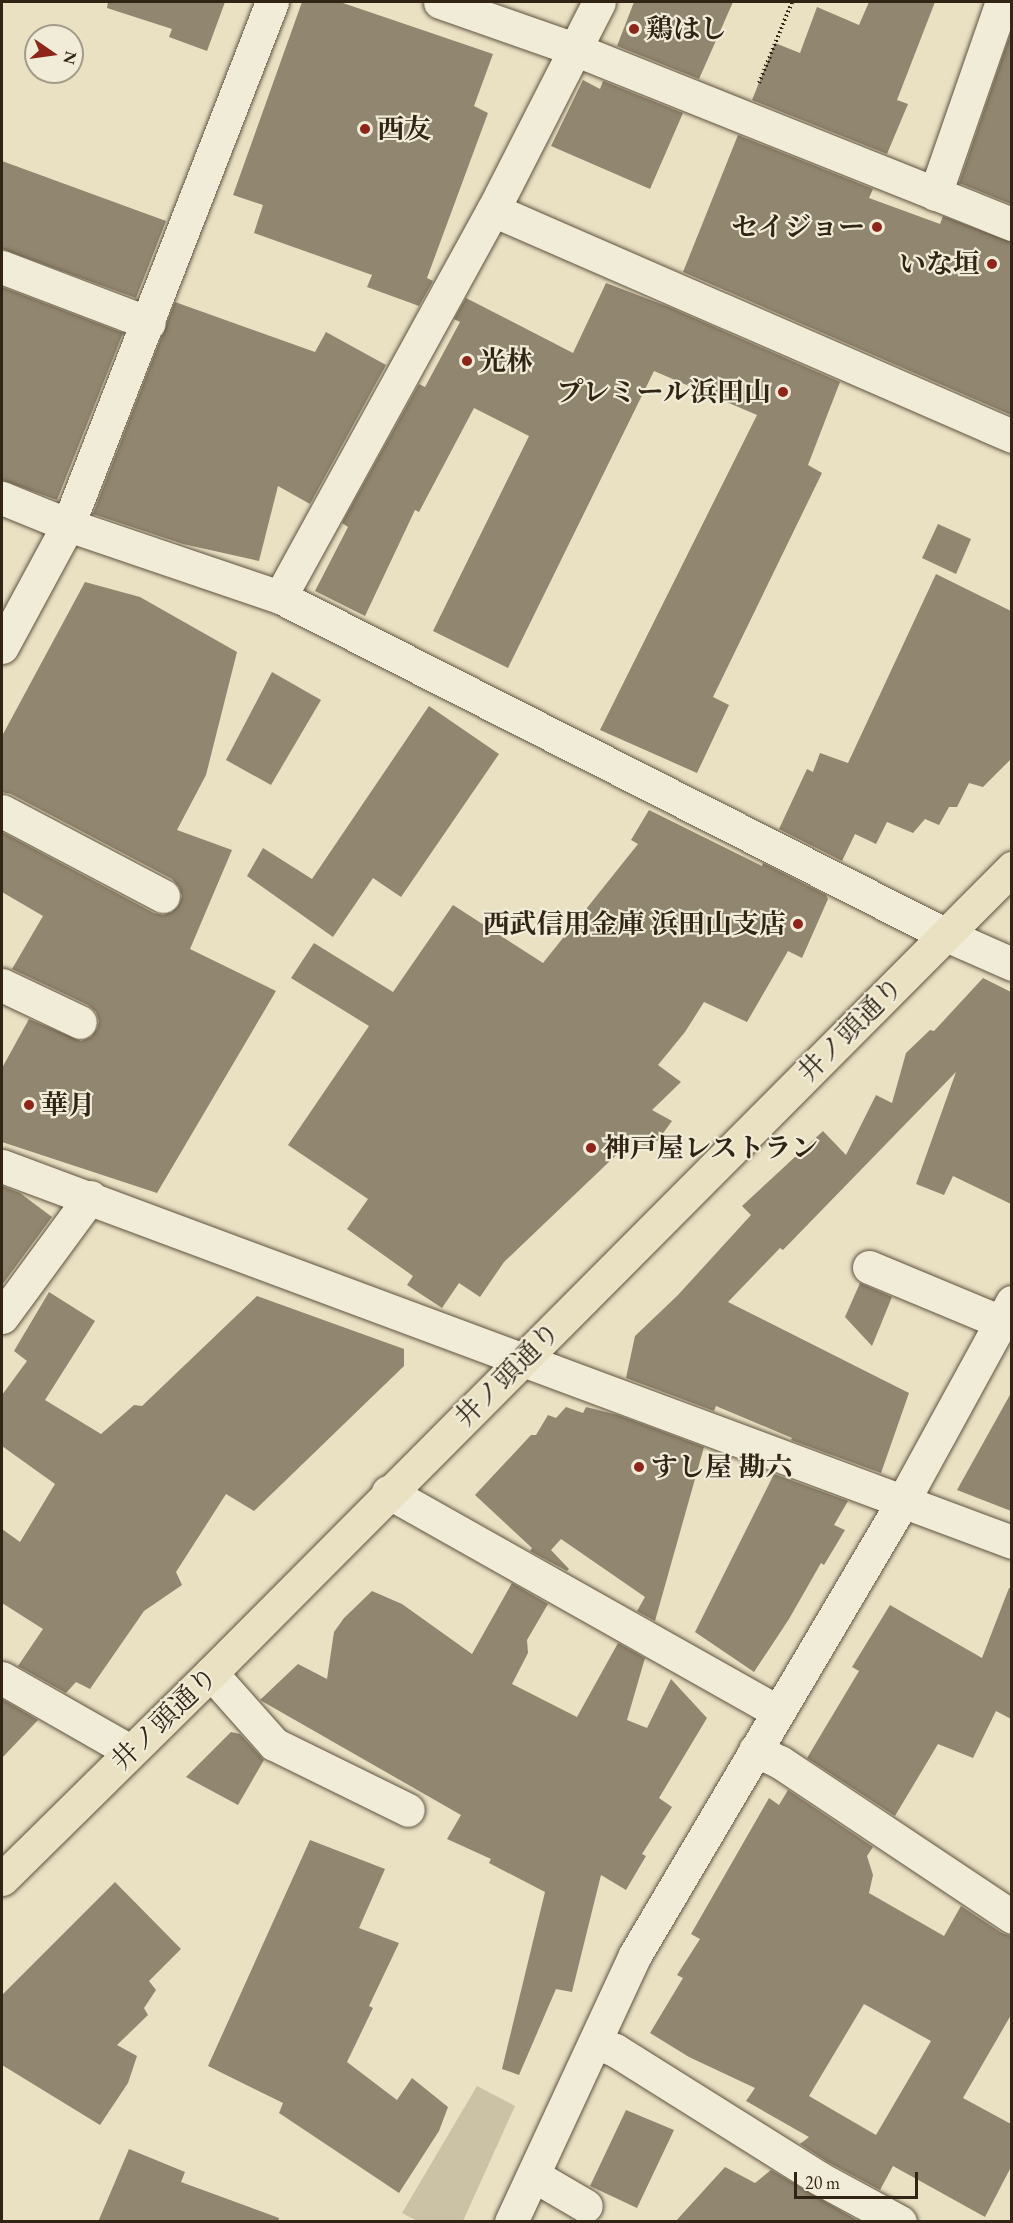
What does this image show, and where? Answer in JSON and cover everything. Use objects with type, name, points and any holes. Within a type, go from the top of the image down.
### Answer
[{"type":"main road","name":"井ノ頭通り","points":[[2,1879],[211,1673],[520,1359],[1011,867]]},
{"type":"street","points":[[2,647],[68,525],[272,2]]},
{"type":"street","points":[[440,2],[574,49],[1011,224]]},
{"type":"street","points":[[280,597],[493,210],[599,2]]},
{"type":"street","points":[[935,194],[1002,2]]},
{"type":"street","points":[[493,210],[1011,436]]},
{"type":"street","points":[[2,267],[149,322]]},
{"type":"street","points":[[2,498],[68,525],[280,597],[944,934],[1011,964]]},
{"type":"street","points":[[2,811],[163,896]]},
{"type":"street","points":[[2,984],[80,1023]]},
{"type":"street","points":[[2,1166],[1011,1542]]},
{"type":"street","points":[[2,1317],[90,1197]]},
{"type":"street","points":[[511,2222],[635,1955],[903,1501],[1006,1312],[869,1267]]},
{"type":"street","points":[[388,1492],[777,1711]]},
{"type":"street","points":[[211,1673],[274,1744],[408,1809]]},
{"type":"street","points":[[2,1678],[130,1751]]},
{"type":"street","points":[[755,1750],[780,1762],[1011,1917]]},
{"type":"street","points":[[595,2042],[615,2050],[819,2178],[900,2222]]},
{"type":"street","points":[[533,2175],[586,2206]]},
{"type":"path","points":[[745,117],[792,2]]},
{"type":"shaded area","points":[[477,2086],[515,2106],[463,2221],[417,2221],[402,2213]]},
{"type":"building","points":[[108,2],[225,2],[207,51],[169,37],[172,29],[107,8]]},
{"type":"building","points":[[302,2],[340,2],[493,54],[474,106],[488,113],[427,278],[433,281],[419,306],[367,287],[372,275],[254,233],[263,205],[233,195]]},
{"type":"building","points":[[634,2],[733,2],[699,79],[617,46]]},
{"type":"building","points":[[869,2],[935,2],[897,100],[908,104],[887,154],[752,100],[775,43],[800,53],[817,7],[859,25]]},
{"type":"building","points":[[1011,32],[1011,204],[959,183]]},
{"type":"building","points":[[583,80],[600,89],[603,81],[683,113],[650,189],[551,146]]},
{"type":"building","points":[[738,135],[873,189],[869,198],[940,224],[943,216],[1011,242],[1011,415],[683,272]]},
{"type":"building","points":[[2,161],[166,221],[136,298],[2,249]]},
{"type":"building","points":[[606,283],[669,307],[840,382],[808,465],[822,473],[713,697],[729,705],[697,773],[600,730],[757,415],[654,371],[508,668],[433,631],[529,436],[474,408],[419,512],[415,510],[365,616],[315,591],[348,527],[342,523],[419,384],[425,387],[460,322],[454,319],[466,298],[573,353]]},
{"type":"building","points":[[2,287],[123,333],[57,500],[2,480]]},
{"type":"building","points":[[175,302],[315,352],[326,332],[386,365],[310,504],[278,486],[259,561],[183,544],[93,514]]},
{"type":"building","points":[[938,524],[971,539],[956,574],[922,558]]},
{"type":"building","points":[[936,574],[1011,611],[1011,759],[983,787],[969,783],[957,807],[949,807],[939,825],[925,819],[913,833],[887,822],[876,844],[855,834],[842,861],[779,829],[807,769],[813,772],[820,753],[848,763]]},
{"type":"building","points":[[85,582],[140,597],[237,652],[206,775],[177,830],[232,850],[190,949],[276,991],[157,1193],[2,1142],[2,1068],[29,1019],[81,1041],[91,1037],[99,1021],[96,1012],[88,1005],[12,969],[43,916],[2,892],[2,832],[154,913],[163,915],[172,912],[179,905],[182,896],[179,887],[172,879],[11,794],[2,792],[2,736]]},
{"type":"building","points":[[272,672],[321,700],[271,785],[226,760]]},
{"type":"building","points":[[429,706],[499,754],[401,897],[373,878],[333,937],[247,876],[263,848],[312,879]]},
{"type":"building","points":[[649,810],[762,866],[763,863],[826,895],[828,899],[802,958],[788,951],[747,1022],[704,1002],[685,1032],[658,1065],[681,1082],[652,1110],[672,1121],[650,1151],[633,1139],[504,1262],[480,1297],[459,1283],[442,1308],[407,1285],[413,1276],[347,1229],[368,1199],[288,1145],[369,1026],[291,978],[314,943],[393,992],[453,905],[543,963],[638,844],[631,840]]},
{"type":"building","points":[[983,978],[1011,992],[1011,1204],[953,1176],[944,1195],[916,1184],[956,1072],[783,1250],[780,1248],[728,1302],[909,1393],[881,1473],[791,1440],[792,1438],[716,1406],[714,1411],[626,1378],[635,1336],[678,1295],[751,1215],[742,1206],[823,1131],[846,1155],[876,1095],[892,1103],[906,1053],[930,1030],[934,1031]]},
{"type":"building","points":[[2,1186],[20,1193],[52,1217],[2,1285]]},
{"type":"building","points":[[860,1283],[892,1297],[872,1346],[845,1317]]},
{"type":"building","points":[[49,1292],[95,1321],[45,1400],[101,1434],[134,1405],[142,1406],[257,1296],[404,1349],[404,1366],[254,1511],[226,1494],[176,1572],[182,1585],[144,1611],[90,1689],[76,1682],[66,1693],[18,1666],[43,1629],[2,1603],[2,1529],[20,1542],[55,1484],[2,1446],[2,1395],[27,1361],[14,1351]]},
{"type":"building","points":[[1011,1393],[1011,1511],[957,1490]]},
{"type":"building","points":[[566,1407],[583,1413],[586,1407],[618,1415],[704,1447],[655,1621],[637,1611],[645,1597],[561,1539],[551,1550],[569,1569],[567,1571],[530,1551],[532,1548],[475,1495],[531,1435],[536,1435],[548,1415],[556,1418]]},
{"type":"building","points":[[774,1474],[848,1501],[834,1525],[845,1530],[824,1565],[821,1563],[789,1619],[754,1672],[695,1632]]},
{"type":"building","points":[[512,1583],[548,1604],[527,1640],[528,1653],[512,1684],[577,1717],[618,1643],[645,1658],[627,1720],[647,1728],[671,1679],[707,1718],[659,1798],[672,1807],[642,1854],[646,1856],[626,1890],[601,1875],[572,1992],[556,1989],[519,2075],[502,2069],[545,1892],[489,1863],[491,1859],[447,1839],[461,1815],[260,1700],[298,1664],[327,1679],[334,1632],[344,1618],[372,1591],[402,1604],[472,1654]]},
{"type":"building","points":[[1009,1588],[1011,1588],[1011,1719],[996,1711],[973,1758],[938,1744],[895,1816],[807,1758],[859,1671],[852,1667],[890,1605],[982,1658]]},
{"type":"building","points":[[2,1699],[38,1720],[2,1758]]},
{"type":"building","points":[[231,1732],[240,1734],[264,1760],[238,1805],[186,1777]]},
{"type":"building","points":[[788,1790],[873,1847],[867,1856],[873,1875],[869,1893],[944,1936],[961,1906],[1002,1933],[1011,1936],[1011,2015],[963,2098],[1011,2124],[1011,2167],[985,2217],[893,2166],[880,2190],[828,2162],[800,2144],[809,2137],[746,2101],[755,2088],[689,2057],[650,2033],[683,1978],[677,1975],[700,1939],[691,1934],[769,1798],[779,1805]],"holes":[[[864,2004],[931,2041],[876,2135],[809,2096]]]},
{"type":"building","points":[[310,1840],[385,1869],[359,1928],[399,1943],[369,2006],[373,2008],[347,2062],[397,2100],[412,2078],[448,2107],[439,2131],[399,2193],[279,2113],[283,2103],[208,2066]]},
{"type":"building","points":[[115,1882],[181,1949],[149,1981],[156,1990],[144,2008],[148,2015],[117,2045],[137,2056],[128,2083],[100,2125],[2,2065],[2,1995]]},
{"type":"building","points":[[626,2110],[674,2130],[637,2208],[590,2186]]},
{"type":"building","points":[[129,2149],[185,2172],[181,2182],[279,2218],[278,2222],[98,2222]]},
{"type":"building","points":[[725,2167],[755,2183],[771,2170],[860,2222],[675,2222]]},
{"type":"place","name":"鶏はし","points":[[634,29]]},
{"type":"place","name":"西友","points":[[365,129]]},
{"type":"place","name":"セイジョー","points":[[877,227]]},
{"type":"place","name":"いな垣","points":[[992,264]]},
{"type":"place","name":"光林","points":[[467,361]]},
{"type":"place","name":"プレミール浜田山","points":[[783,392]]},
{"type":"place","name":"西武信用金庫 浜田山支店","points":[[798,924]]},
{"type":"place","name":"華月","points":[[29,1105]]},
{"type":"place","name":"神戸屋レストラン","points":[[591,1148]]},
{"type":"place","name":"すし屋 勘六","points":[[639,1467]]}]
